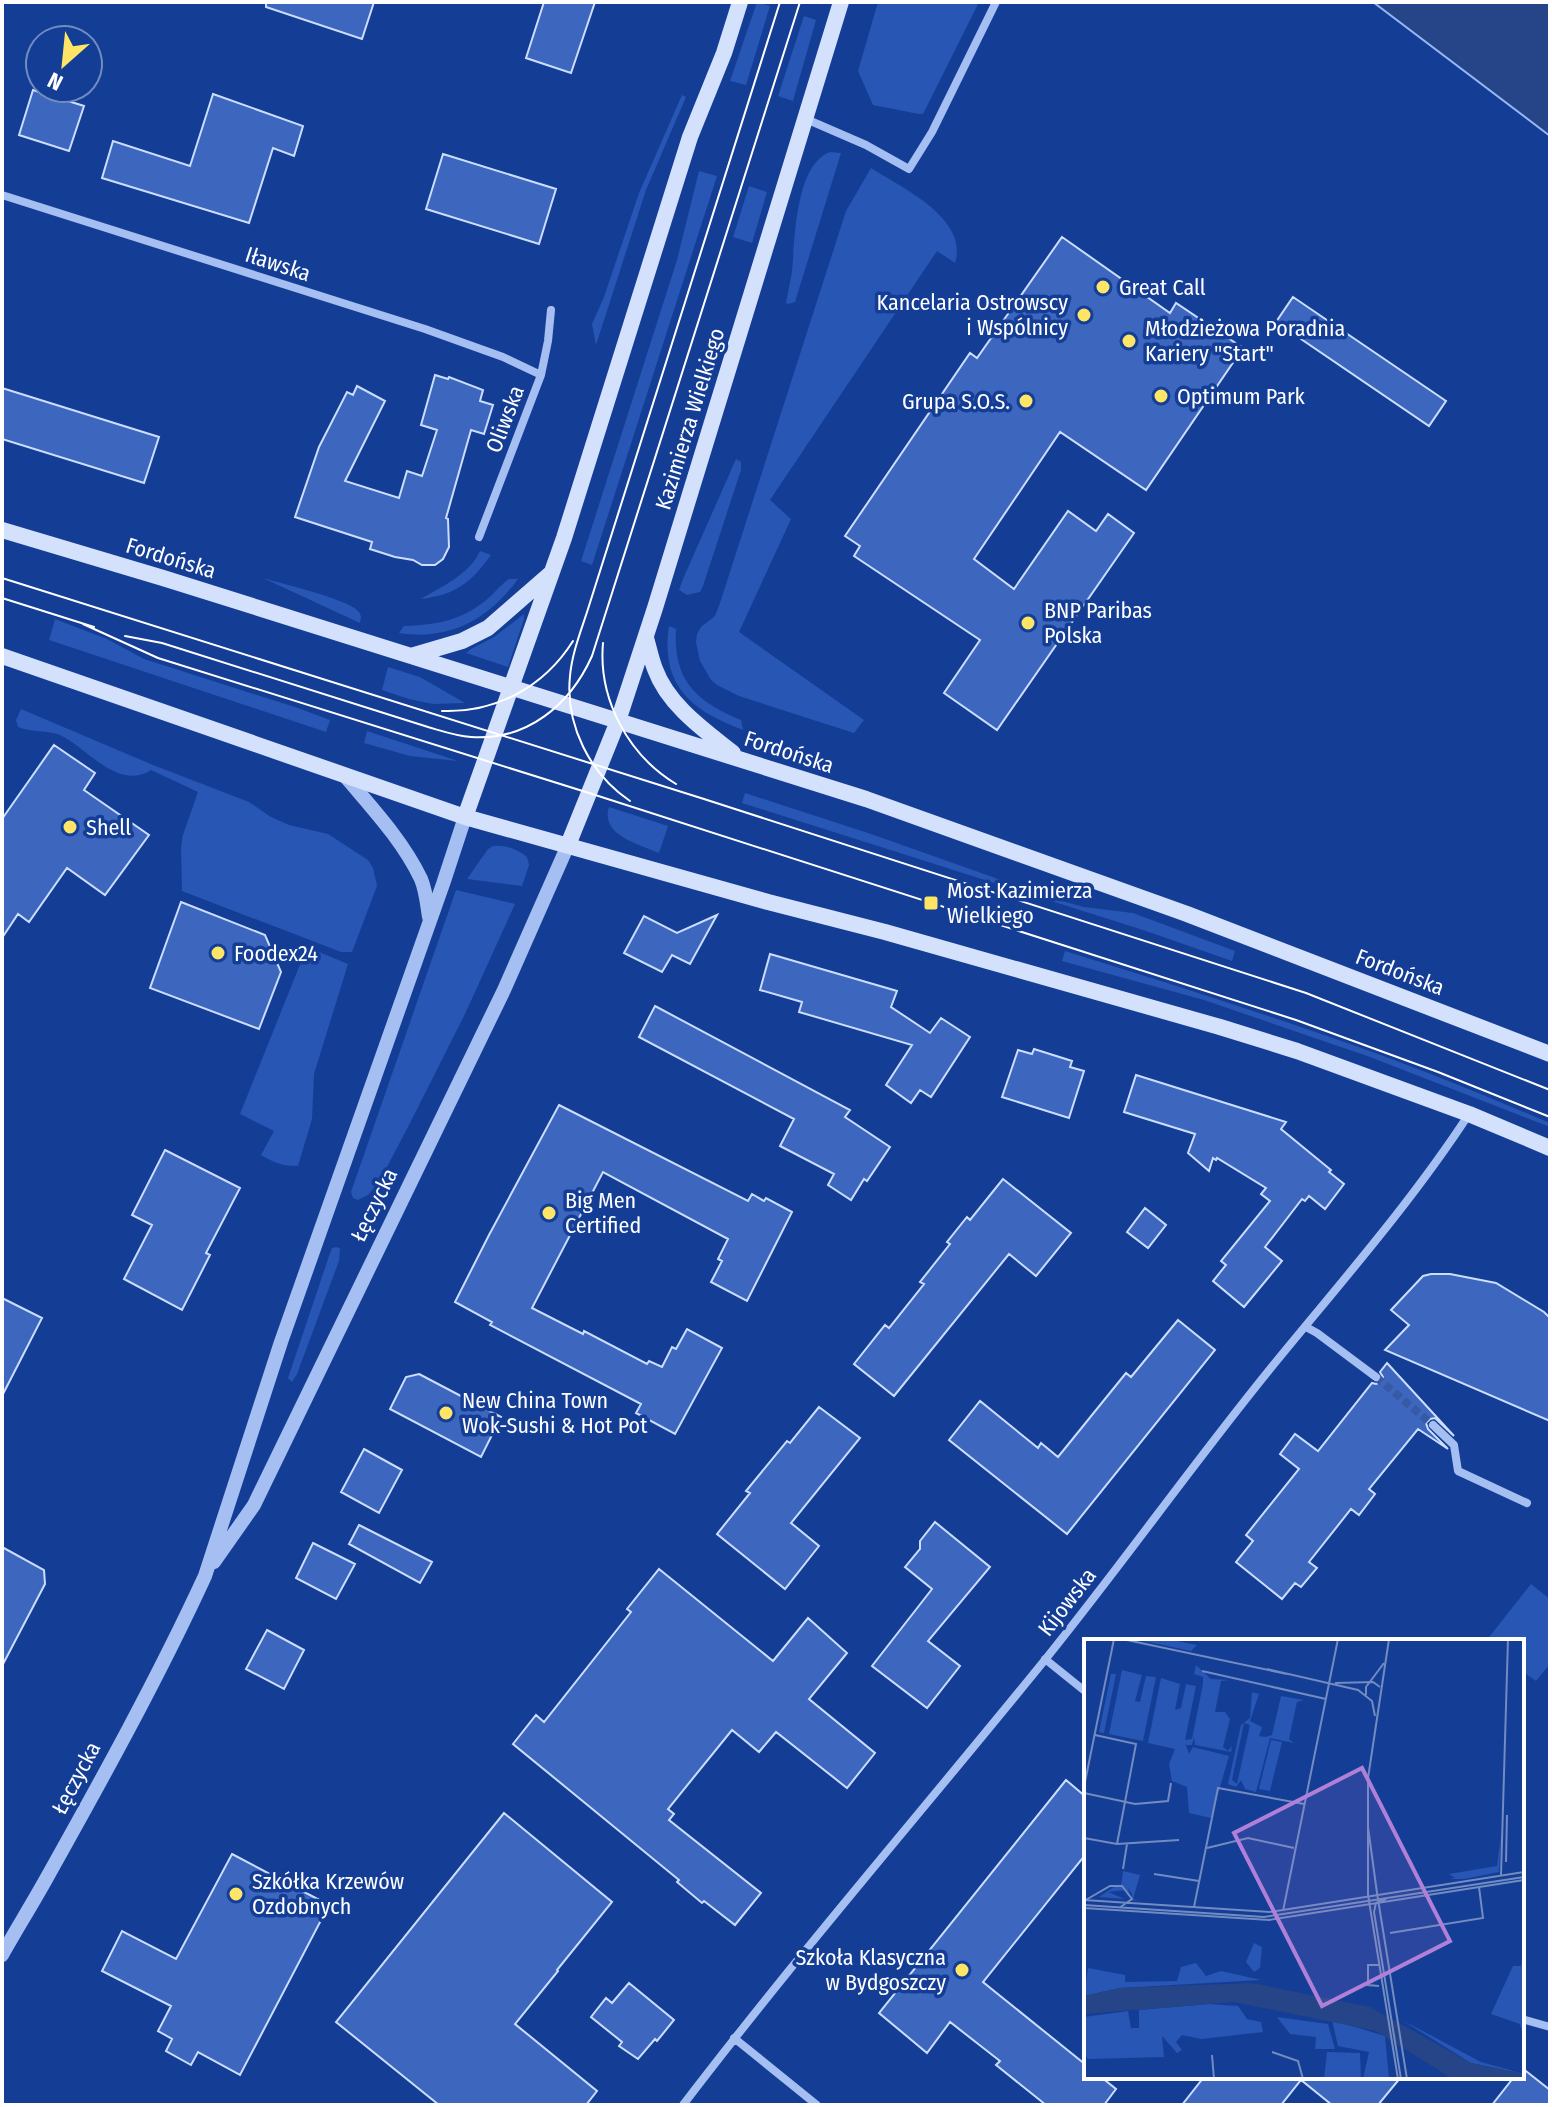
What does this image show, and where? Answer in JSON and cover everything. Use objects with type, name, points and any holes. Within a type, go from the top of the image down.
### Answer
[{"type":"main road","points":[[465,817],[552,573],[686,149],[724,53],[740,2]]},
{"type":"main road","name":"Kazimierza Wielkiego","points":[[568,845],[618,721],[646,636],[841,2]]},
{"type":"main road","name":"Fordońska","points":[[2,530],[866,799],[1083,875],[1550,1054]]},
{"type":"main road","points":[[411,656],[462,641],[488,628],[552,573]]},
{"type":"main road","points":[[646,636],[655,670],[666,690],[689,716],[743,761]]},
{"type":"main road","points":[[2,656],[465,817],[885,932],[1297,1051],[1469,1114],[1550,1148]]},
{"type":"street","points":[[806,119],[866,145],[909,169],[932,132],[996,2]]},
{"type":"street","name":"Iławska","points":[[2,195],[425,329],[503,357],[541,375]]},
{"type":"street","name":"Oliwska","points":[[479,537],[541,375],[551,310]]},
{"type":"street","points":[[345,776],[384,823],[422,881],[429,921]]},
{"type":"street","name":"Łęczycka","points":[[2,1955],[112,1758],[205,1576],[281,1342],[465,817]]},
{"type":"street","name":"Łęczycka","points":[[205,1576],[254,1505],[504,990],[568,845]]},
{"type":"street","name":"Kijowska","points":[[683,2105],[734,2038],[1045,1659],[1450,1143],[1469,1114]]},
{"type":"street","points":[[1306,1327],[1376,1377]]},
{"type":"street","points":[[1433,1425],[1454,1445],[1458,1471],[1527,1503]]},
{"type":"street","points":[[1045,1659],[1084,1690]]},
{"type":"street","points":[[1524,2020],[1550,2027]]},
{"type":"street","points":[[734,2038],[817,2105]]},
{"type":"shaded area","points":[[757,2],[770,6],[746,85],[730,81]]},
{"type":"shaded area","points":[[878,2],[979,2],[923,114],[873,105],[858,71]]},
{"type":"shaded area","points":[[1373,2],[1550,2],[1550,136]]},
{"type":"shaded area","points":[[804,16],[816,20],[793,101],[778,96]]},
{"type":"shaded area","points":[[682,95],[686,97],[646,190],[596,345],[592,324],[639,193]]},
{"type":"shaded area","points":[[830,152],[841,153],[795,302],[788,304],[803,187],[818,160]]},
{"type":"shaded area","points":[[871,168],[915,195],[943,218],[957,247],[955,263],[937,251],[770,500],[791,519],[739,632],[864,720],[854,733],[739,696],[717,685],[700,661],[696,642],[701,627],[715,616],[720,603],[846,211]]},
{"type":"shaded area","points":[[699,171],[717,176],[592,565],[581,561],[677,260]]},
{"type":"shaded area","points":[[749,186],[767,192],[752,243],[733,237]]},
{"type":"shaded area","points":[[736,459],[741,462],[741,470],[703,586],[700,592],[687,595],[679,590]]},
{"type":"shaded area","points":[[480,551],[491,555],[469,580],[453,591],[421,599],[462,573]]},
{"type":"shaded area","points":[[263,578],[342,602],[358,611],[360,623]]},
{"type":"shaded area","points":[[509,579],[518,579],[494,605],[467,624],[435,634],[399,633],[404,626],[436,623],[466,613]]},
{"type":"shaded area","points":[[524,614],[508,667],[466,653],[494,637]]},
{"type":"shaded area","points":[[55,619],[107,639],[144,659],[330,720],[326,732],[49,640]]},
{"type":"shaded area","points":[[669,626],[676,629],[679,662],[690,687],[711,705],[741,720],[743,730],[709,714],[684,693],[670,665]]},
{"type":"shaded area","points":[[388,667],[420,677],[465,703],[433,704],[382,690]]},
{"type":"shaded area","points":[[21,709],[249,802],[289,825],[328,834],[368,860],[377,886],[352,952],[341,952],[182,891],[183,835],[198,792],[151,770],[127,776],[105,766],[62,736],[18,727],[16,720]]},
{"type":"shaded area","points":[[367,731],[458,761],[410,756],[364,743]]},
{"type":"shaded area","points":[[745,793],[1058,900],[1084,907],[1133,913],[1235,951],[1232,961],[742,803]]},
{"type":"shaded area","points":[[609,807],[668,826],[659,853],[632,842],[616,831],[610,825]]},
{"type":"shaded area","points":[[493,846],[511,848],[527,857],[529,865],[522,886],[467,879]]},
{"type":"shaded area","points":[[456,890],[515,904],[465,1014],[378,1184],[358,1200],[353,1198],[351,1192]]},
{"type":"shaded area","points":[[307,947],[348,964],[314,1074],[312,1119],[298,1166],[293,1166],[279,1164],[261,1155],[274,1131],[240,1114]]},
{"type":"shaded area","points":[[1065,951],[1360,1048],[1550,1123],[1550,1127],[1370,1057],[1204,1000],[1062,961]]},
{"type":"shaded area","points":[[332,1248],[340,1248],[339,1261],[292,1382],[288,1378],[329,1256]]},
{"type":"shaded area","points":[[1531,1584],[1550,1599],[1550,1664],[1536,1681],[1524,1672],[1524,1639],[1488,1639]]},
{"type":"building","points":[[266,2],[374,2],[362,39],[266,7]]},
{"type":"building","points":[[544,2],[595,2],[571,73],[526,58]]},
{"type":"building","points":[[213,94],[303,126],[294,156],[273,148],[249,223],[102,178],[113,141],[190,166]]},
{"type":"building","points":[[29,104],[84,106],[69,151],[19,135]]},
{"type":"building","points":[[443,154],[556,189],[539,244],[426,209]]},
{"type":"building","points":[[1062,237],[1170,313],[1176,303],[1243,348],[1146,490],[1060,432],[974,559],[1014,589],[1068,511],[1096,531],[1108,514],[1134,533],[997,730],[944,693],[980,640],[854,556],[860,546],[845,536],[970,353],[977,358]]},
{"type":"building","points":[[1293,297],[1446,401],[1429,426],[1276,322]]},
{"type":"building","points":[[435,375],[483,390],[480,401],[493,405],[484,434],[471,430],[446,518],[449,547],[443,559],[435,565],[422,565],[370,549],[372,542],[295,517],[319,447],[347,392],[353,395],[357,386],[385,401],[345,481],[399,498],[407,471],[422,476],[437,430],[421,425]]},
{"type":"building","points":[[2,388],[159,437],[144,483],[2,439]]},
{"type":"building","name":"Shell","points":[[54,745],[95,773],[84,790],[149,835],[105,895],[67,868],[29,922],[18,914],[2,938],[2,819]]},
{"type":"building","name":"Foodex24","points":[[181,902],[265,935],[281,972],[259,1029],[150,988]]},
{"type":"building","points":[[717,915],[690,964],[672,955],[662,972],[624,953],[644,916],[677,933]]},
{"type":"building","points":[[770,954],[897,991],[891,1007],[930,1033],[941,1018],[970,1037],[931,1097],[920,1090],[911,1103],[886,1085],[912,1045],[799,1012],[802,1002],[760,990]]},
{"type":"building","points":[[655,1006],[850,1110],[845,1117],[890,1147],[851,1200],[828,1185],[834,1174],[780,1146],[794,1119],[639,1037]]},
{"type":"building","points":[[1034,1049],[1072,1061],[1070,1067],[1084,1071],[1069,1118],[1002,1097],[1018,1050],[1032,1054]]},
{"type":"building","points":[[1136,1075],[1286,1122],[1281,1129],[1344,1184],[1325,1209],[1309,1196],[1305,1201],[1302,1199],[1265,1247],[1282,1261],[1244,1307],[1213,1281],[1226,1265],[1221,1261],[1270,1201],[1261,1194],[1266,1188],[1217,1158],[1213,1158],[1209,1171],[1188,1153],[1195,1134],[1124,1112]]},
{"type":"building","points":[[559,1105],[748,1201],[752,1194],[792,1212],[747,1301],[711,1282],[722,1261],[718,1259],[728,1239],[603,1172],[532,1308],[647,1364],[649,1361],[662,1367],[672,1347],[676,1349],[687,1329],[722,1348],[675,1434],[636,1413],[641,1404],[490,1325],[492,1322],[455,1302]]},
{"type":"building","points":[[165,1150],[240,1188],[206,1253],[210,1255],[182,1310],[124,1279],[152,1225],[132,1215]]},
{"type":"building","points":[[1003,1179],[1071,1233],[1036,1276],[1009,1254],[894,1396],[854,1364],[885,1325],[889,1328],[924,1284],[920,1282],[950,1244],[947,1242],[967,1217],[970,1220]]},
{"type":"building","points":[[1145,1208],[1166,1225],[1148,1248],[1127,1232]]},
{"type":"building","points":[[1450,1274],[1496,1283],[1550,1318],[1550,1421],[1385,1350],[1409,1325],[1391,1310],[1423,1276]]},
{"type":"building","points":[[2,1298],[42,1318],[2,1396]]},
{"type":"building","points":[[1178,1320],[1215,1350],[1067,1534],[949,1440],[980,1401],[1038,1448],[1041,1443],[1058,1457],[1126,1373],[1131,1377]]},
{"type":"building","points":[[1387,1363],[1454,1436],[1435,1418],[1426,1423],[1428,1429],[1448,1449],[1418,1429],[1369,1489],[1375,1494],[1359,1515],[1351,1509],[1309,1562],[1317,1568],[1301,1587],[1295,1583],[1282,1599],[1236,1562],[1253,1541],[1246,1535],[1299,1469],[1280,1454],[1295,1434],[1318,1451],[1372,1383],[1381,1382],[1383,1377],[1380,1372]]},
{"type":"building","name":"New China Town Wok-Sushi & Hot Pot","points":[[419,1374],[501,1417],[481,1457],[390,1409],[406,1377]]},
{"type":"building","points":[[819,1407],[860,1438],[791,1523],[819,1546],[785,1589],[717,1534],[750,1493],[746,1491]]},
{"type":"building","points":[[364,1449],[402,1470],[379,1513],[341,1492]]},
{"type":"building","points":[[935,1522],[990,1567],[928,1641],[960,1666],[927,1708],[872,1666],[932,1589],[905,1567],[920,1549],[920,1541]]},
{"type":"building","points":[[359,1525],[432,1562],[420,1583],[349,1544]]},
{"type":"building","points":[[313,1543],[355,1564],[336,1599],[296,1578]]},
{"type":"building","points":[[2,1547],[44,1570],[45,1584],[2,1666]]},
{"type":"building","points":[[659,1569],[773,1661],[808,1618],[847,1653],[809,1699],[875,1753],[847,1788],[776,1732],[759,1752],[732,1730],[668,1809],[674,1814],[669,1820],[761,1893],[735,1925],[704,1901],[702,1903],[677,1882],[679,1880],[513,1744],[536,1715],[544,1722],[631,1612],[627,1609]]},
{"type":"building","points":[[267,1630],[304,1650],[284,1689],[246,1669]]},
{"type":"building","points":[[1066,1780],[1084,1795],[1084,1856],[983,1982],[1084,2063],[1084,2079],[1104,2079],[1116,2089],[1104,2105],[1046,2105],[996,2065],[1000,2061],[950,2022],[927,2053],[879,2013]]},
{"type":"building","points":[[504,1813],[612,1902],[515,2024],[597,2091],[586,2105],[439,2105],[336,2022]]},
{"type":"building","points":[[232,1854],[329,1905],[240,2075],[198,2052],[191,2065],[166,2051],[172,2039],[158,2031],[171,2006],[102,1971],[122,1931],[176,1959]]},
{"type":"building","points":[[629,1983],[674,2020],[638,2059],[619,2046],[622,2042],[591,2017],[606,1998],[612,2003]]},
{"type":"building","points":[[1524,2070],[1550,2090],[1550,2105],[1492,2105],[1512,2079],[1524,2079]]},
{"type":"building","points":[[1202,2079],[1399,2079],[1378,2105],[1332,2105],[1301,2080],[1281,2105],[1182,2105]]},
{"type":"tunnel","points":[[1376,1377],[1433,1425]]},
{"type":"tram line","points":[[630,801],[603,777],[583,747],[572,712],[571,667],[780,2]]},
{"type":"tram line","points":[[125,636],[162,643],[465,736],[491,737],[510,733],[528,726],[559,704],[572,690],[592,656],[800,2]]},
{"type":"tram line","points":[[2,578],[1306,993],[1550,1090]]},
{"type":"tram line","points":[[2,598],[94,627]]},
{"type":"tram line","points":[[83,624],[158,658],[1296,1020],[1550,1117]]},
{"type":"tram line","points":[[442,711],[481,707],[517,694],[548,672],[573,641]]},
{"type":"tram line","points":[[603,643],[606,685],[620,724],[644,758],[676,784]]},
{"type":"place","name":"Great Call","points":[[1103,287]]},
{"type":"place","name":"Kancelaria Ostrowscy i Wspólnicy","points":[[1084,315]]},
{"type":"place","name":"Młodzieżowa Poradnia Kariery \"Start\"","points":[[1129,341]]},
{"type":"place","name":"Optimum Park","points":[[1161,396]]},
{"type":"place","name":"Grupa S.O.S.","points":[[1026,401]]},
{"type":"place","name":"BNP Paribas Polska","points":[[1028,623]]},
{"type":"place","name":"Shell","points":[[70,827]]},
{"type":"place","name":"Most Kazimierza Wielkiego","points":[[931,903]]},
{"type":"place","name":"Foodex24","points":[[218,953]]},
{"type":"place","name":"Big Men Certified","points":[[549,1213]]},
{"type":"place","name":"New China Town Wok-Sushi & Hot Pot","points":[[446,1413]]},
{"type":"place","name":"Szkółka Krzewów Ozdobnych","points":[[236,1894]]},
{"type":"place","name":"Szkoła Klasyczna w Bydgoszczy","points":[[962,1970]]}]
